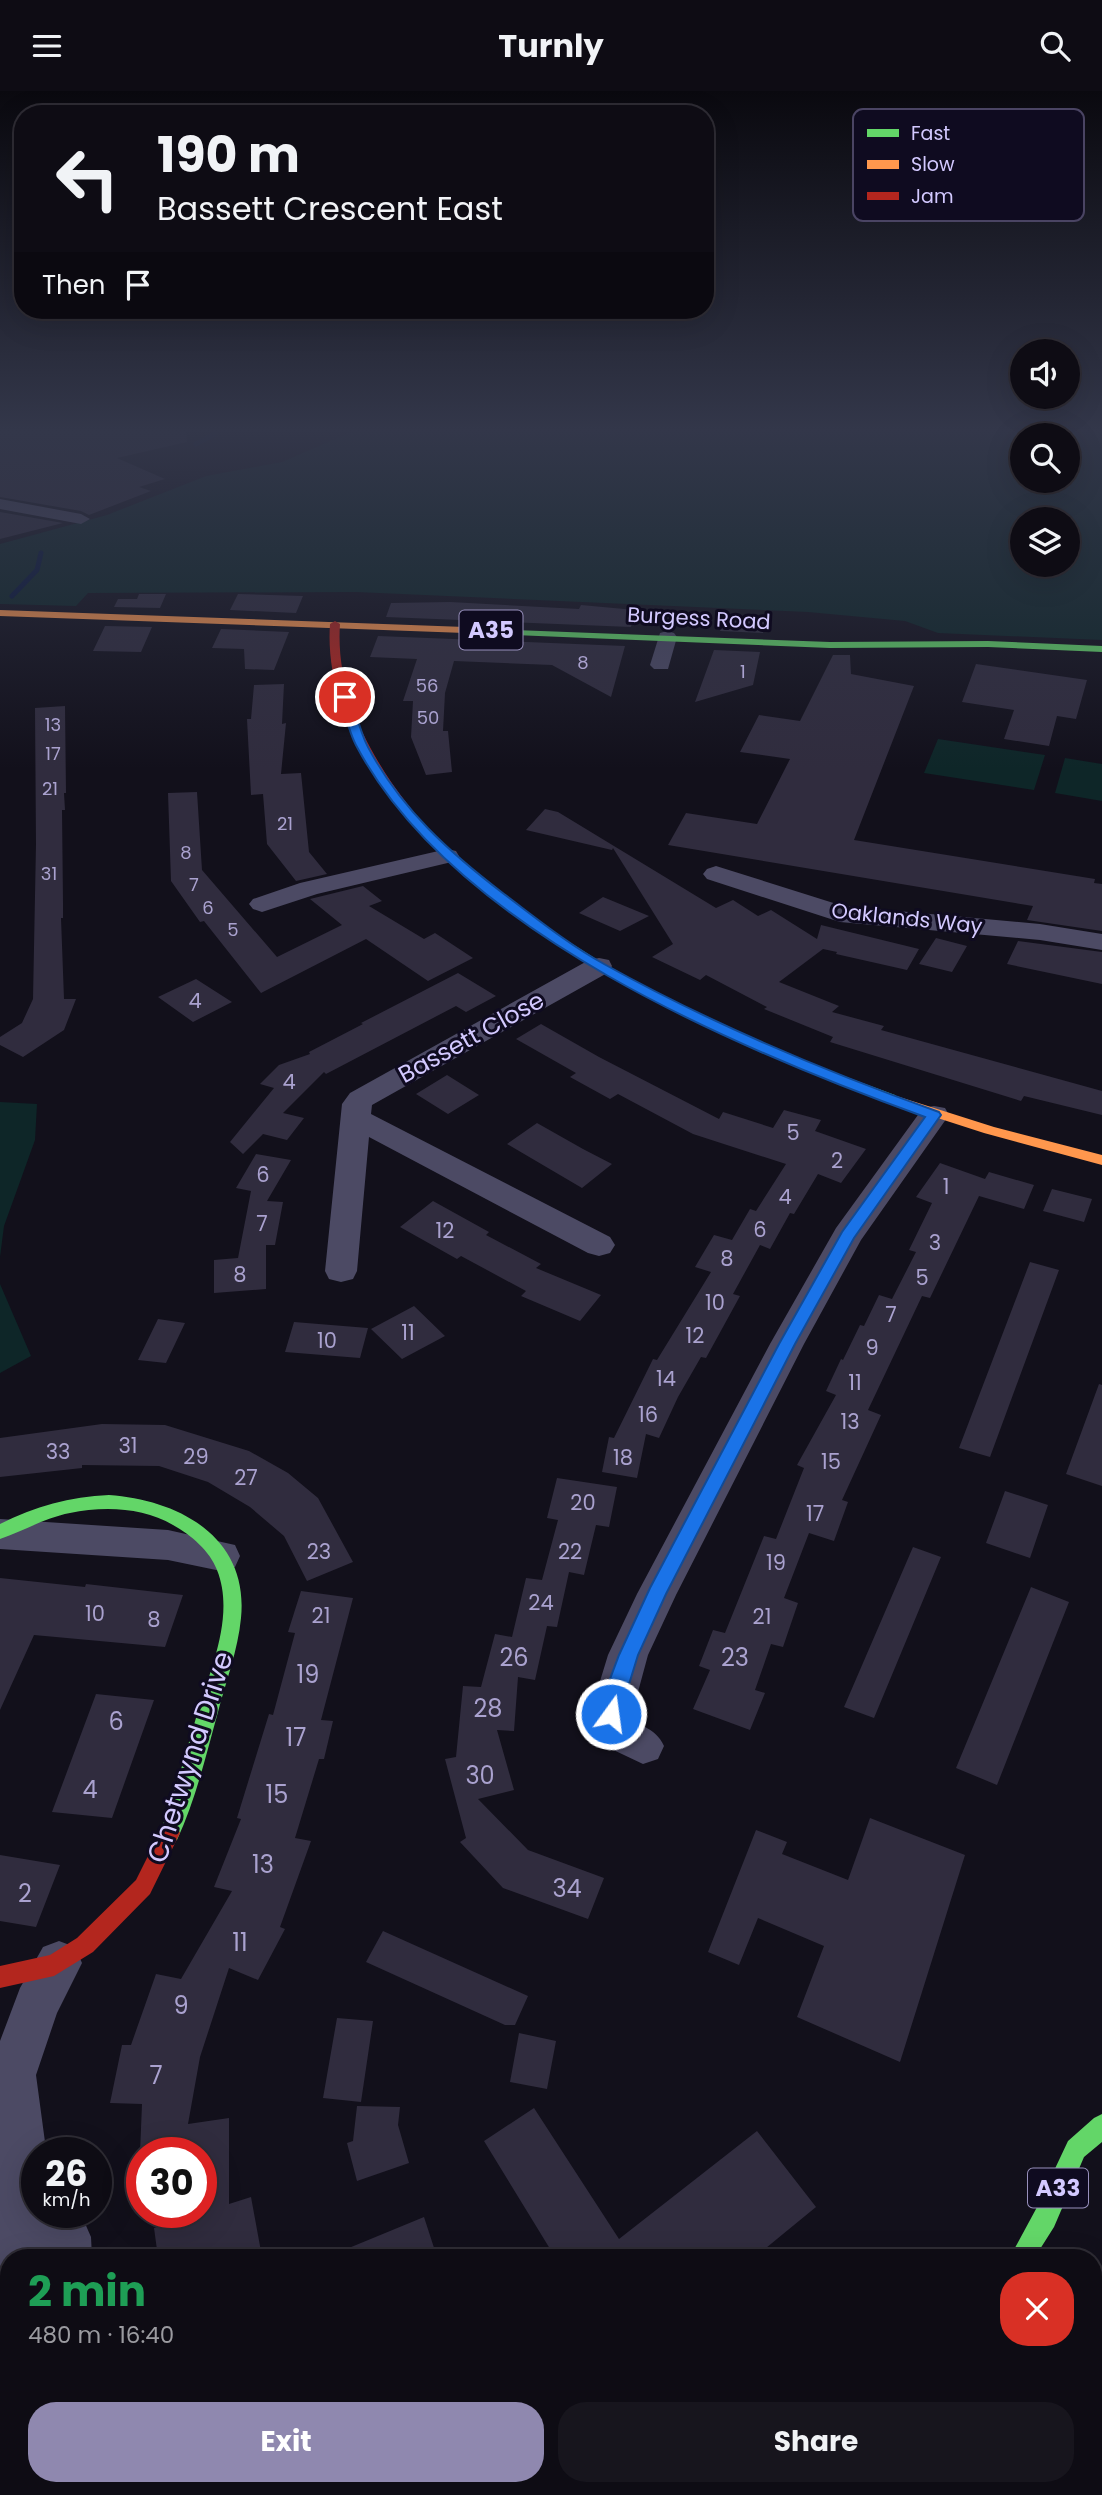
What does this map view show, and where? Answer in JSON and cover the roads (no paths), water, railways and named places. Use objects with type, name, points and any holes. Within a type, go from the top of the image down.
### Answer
[{"type":"street","name":"Burgess Road","points":[[0,613],[830,645],[956,643],[1102,649]]},
{"type":"street","points":[[335,624],[334,646],[338,673],[361,746],[401,805],[447,856],[507,905],[599,966],[753,1043],[934,1115],[1102,1160]]},
{"type":"street","points":[[661,665],[667,637]]},
{"type":"street","points":[[264,907],[309,888],[447,856]]},
{"type":"street","name":"Oaklands Way","points":[[716,874],[840,914],[1040,932],[1102,942]]},
{"type":"street","name":"Bassett Close","points":[[341,1271],[357,1104],[366,1094],[599,966]]},
{"type":"street","points":[[643,1746],[621,1733],[611,1714],[614,1695],[640,1630],[748,1417],[847,1235],[934,1115]]},
{"type":"street","points":[[356,1118],[599,1245]]},
{"type":"street","name":"Chetwynd Drive","points":[[0,1533],[168,1545],[221,1556],[229,1571],[234,1600],[232,1626],[197,1748],[161,1857],[142,1888],[84,1947],[60,1963],[0,1977]]},
{"type":"street","name":"Chetwynd Drive","points":[[23,2137],[6,2067],[60,1963]]},
{"type":"street","name":"A33","points":[[1027,2249],[1045,2218],[1076,2149],[1102,2126]]},
{"type":"street","name":"Chetwynd Drive","points":[[19,2249],[21,2228]]},
{"type":"street","points":[[61,2228],[66,2249]]},
{"type":"waterway","points":[[12,596],[37,570],[41,553]]}]
